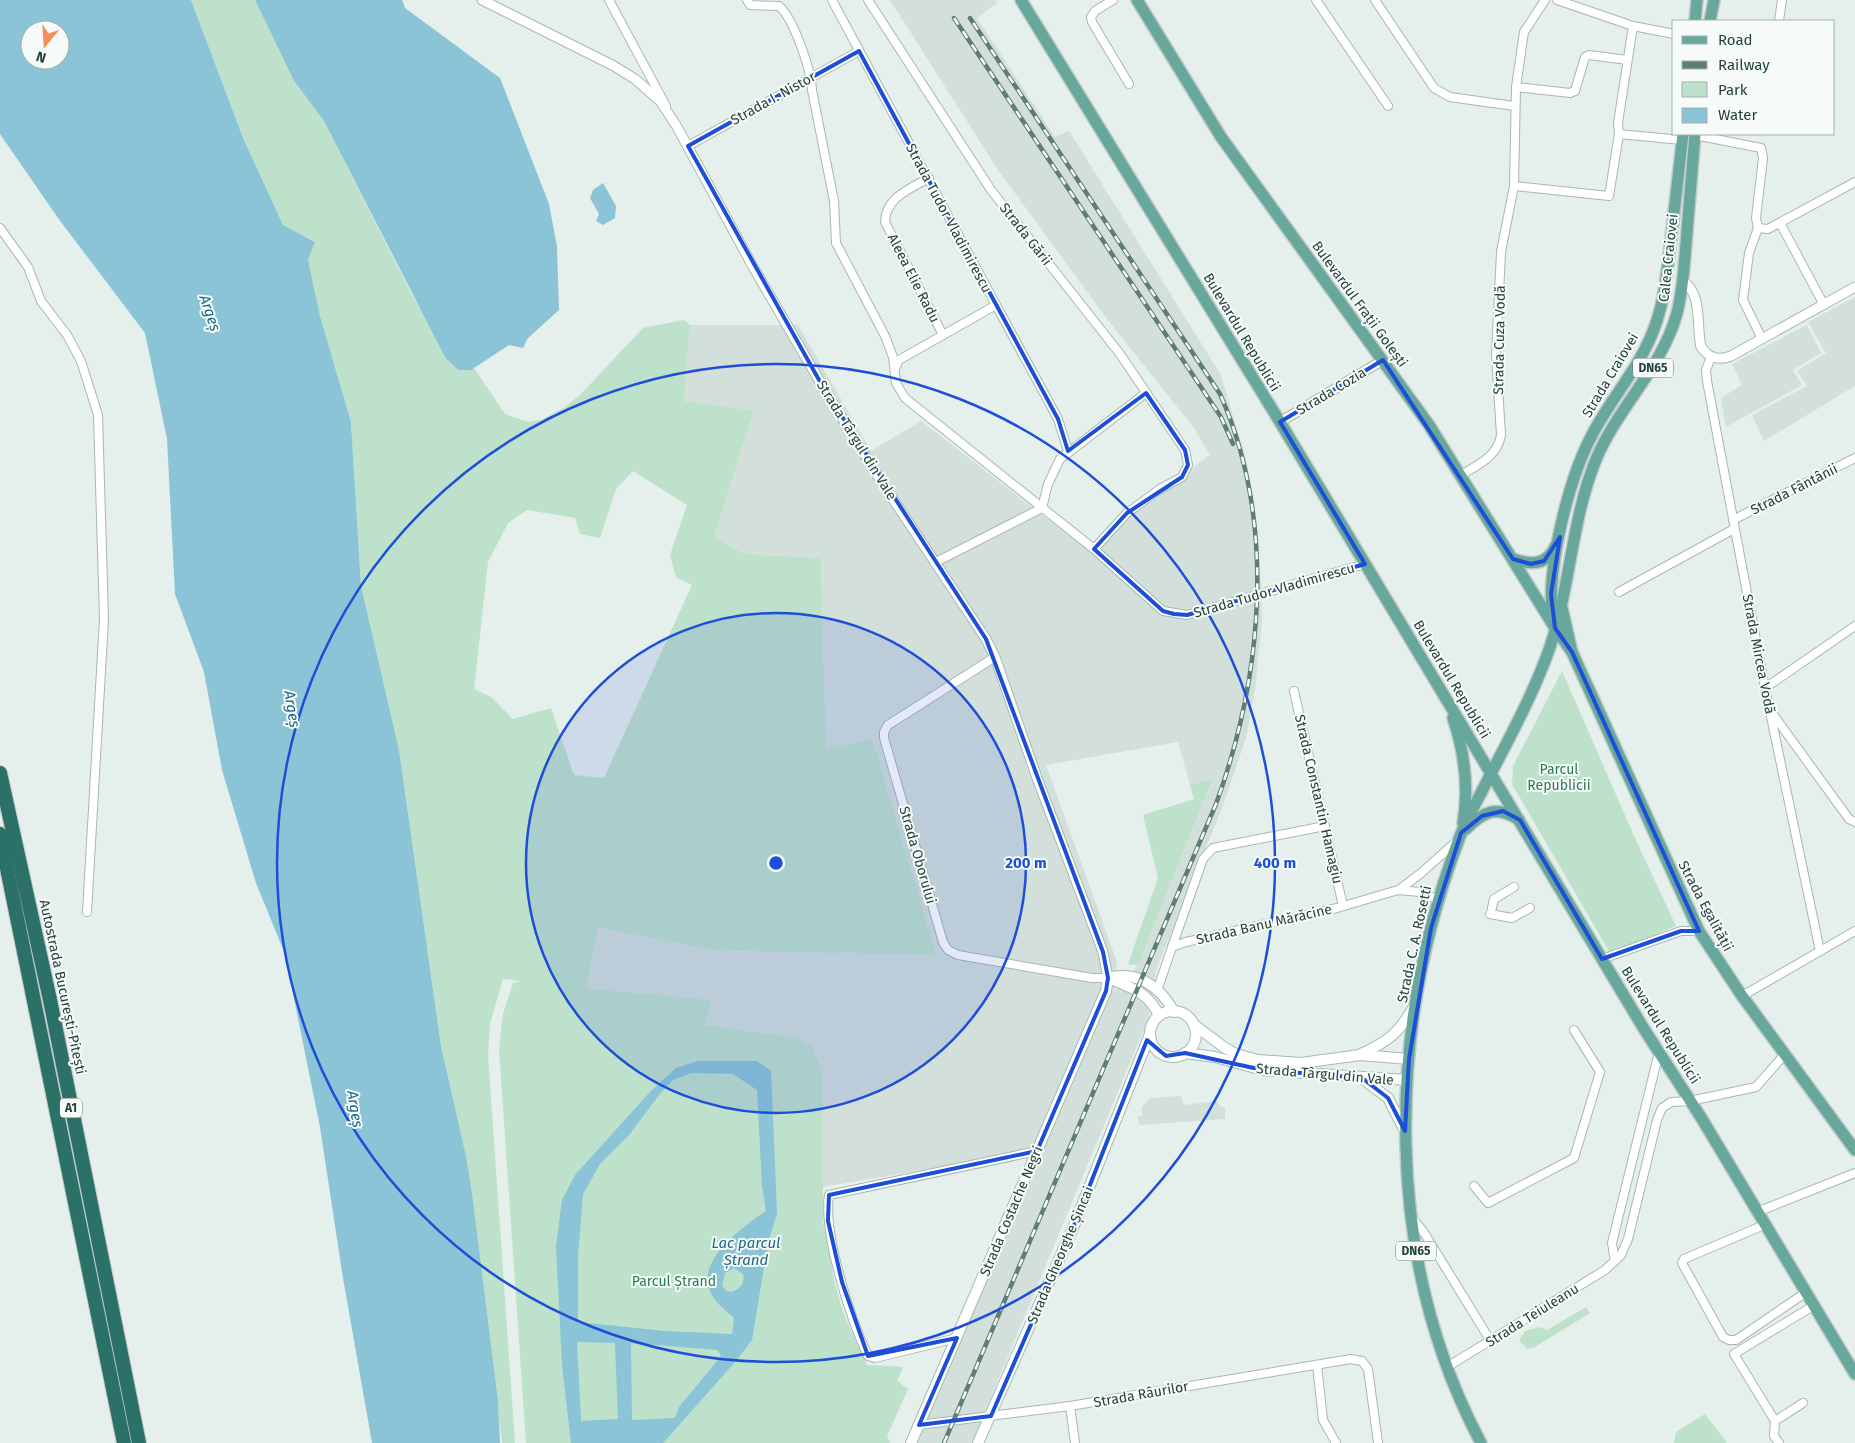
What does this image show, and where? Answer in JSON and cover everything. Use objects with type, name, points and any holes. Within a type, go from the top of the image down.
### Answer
[{"type":"highway","name":"Autostrada București-Pitești","points":[[0,773],[48,990],[139,1443]]},
{"type":"highway","name":"A1","points":[[0,834],[124,1443]]},
{"type":"main road","name":"Bulevardul Republicii","points":[[1021,0],[1280,422],[1492,772],[1602,959],[1855,1374]]},
{"type":"main road","name":"Bulevardul Frații Golești","points":[[1137,0],[1221,137],[1383,360],[1461,475],[1555,628]]},
{"type":"main road","points":[[1695,20],[1696,0]]},
{"type":"main road","points":[[1710,20],[1714,0]]},
{"type":"main road","name":"Calea Craiovei","points":[[1555,628],[1562,605],[1577,528],[1591,474],[1606,439],[1656,363],[1667,342],[1678,310],[1683,281],[1695,135]]},
{"type":"main road","name":"Strada Craiovei","points":[[1555,628],[1551,594],[1560,537],[1571,486],[1583,451],[1602,417],[1642,356],[1662,305],[1668,272],[1683,137]]},
{"type":"main road","points":[[1513,558],[1531,564],[1544,561],[1554,551],[1560,537]]},
{"type":"main road","name":"DN65","points":[[1562,605],[1572,652]]},
{"type":"main road","name":"DN65","points":[[1555,628],[1572,652]]},
{"type":"main road","name":"Strada C. A. Rosetti","points":[[1405,1130],[1407,1080],[1416,1004],[1438,900],[1460,836],[1537,679],[1555,628]]},
{"type":"main road","name":"Strada Egalității","points":[[1572,652],[1684,901],[1700,931],[1742,996],[1855,1150]]},
{"type":"main road","points":[[1447,699],[1460,739],[1464,769],[1466,799],[1460,836]]},
{"type":"main road","points":[[1460,836],[1472,823],[1491,811],[1503,811],[1520,820]]},
{"type":"main road","points":[[1108,978],[1120,975],[1133,976],[1158,988],[1174,1012]]},
{"type":"main road","points":[[1108,978],[1143,995],[1154,1005],[1158,1016]]},
{"type":"main road","name":"Strada Costache Negri","points":[[911,1443],[1106,991],[1108,978]]},
{"type":"main road","points":[[1360,1055],[1394,1036],[1404,1025],[1416,1004]]},
{"type":"main road","points":[[1174,1012],[1185,1015],[1193,1024],[1195,1030],[1194,1043],[1185,1053],[1172,1057],[1160,1053],[1154,1048],[1150,1034],[1154,1021],[1158,1016],[1174,1012]]},
{"type":"main road","name":"Strada Târgul din Vale","points":[[1193,1024],[1225,1048],[1258,1060],[1301,1063],[1360,1055],[1409,1059]]},
{"type":"main road","name":"Strada Gheorghe Șincai","points":[[978,1443],[1073,1228],[1150,1034]]},
{"type":"main road","points":[[1137,1066],[1160,1053]]},
{"type":"main road","name":"Strada Târgul din Vale","points":[[1185,1053],[1215,1058],[1263,1070],[1407,1080]]},
{"type":"main road","points":[[1362,1078],[1388,1098],[1405,1130]]},
{"type":"main road","name":"DN65","points":[[1405,1130],[1410,1215],[1427,1302],[1447,1367],[1481,1443]]},
{"type":"street","name":"Strada Târgul din Vale","points":[[482,0],[593,54],[635,79],[660,101],[676,125],[752,265],[823,387],[881,481],[936,562],[995,658],[1037,778],[1104,952],[1108,978]]},
{"type":"street","points":[[609,0],[676,125]]},
{"type":"street","points":[[747,0],[750,5],[755,7],[780,3],[794,32],[811,76],[812,90],[834,201],[836,243],[886,336],[893,357],[894,370]]},
{"type":"street","name":"Strada Tudor Vladimirescu","points":[[832,0],[996,305],[899,360],[894,370],[896,383],[905,398],[1094,549],[1163,611],[1187,615],[1365,564]]},
{"type":"street","name":"Strada Gării","points":[[868,0],[991,190],[1120,354],[1185,450],[1188,465],[1182,477],[1160,489],[1127,513],[1094,549]]},
{"type":"street","points":[[1113,0],[1095,11],[1091,18],[1129,84]]},
{"type":"street","points":[[1316,0],[1388,106]]},
{"type":"street","points":[[1375,0],[1428,80],[1442,94],[1450,97],[1514,106]]},
{"type":"street","points":[[1546,0],[1524,32],[1514,106],[1514,186],[1609,196],[1633,26]]},
{"type":"street","points":[[1557,0],[1633,26],[1672,34]]},
{"type":"street","points":[[1779,20],[1782,0]]},
{"type":"street","name":"Strada I. Nistor","points":[[688,146],[859,51]]},
{"type":"street","points":[[1516,87],[1570,93],[1575,91],[1586,57],[1590,55],[1627,60]]},
{"type":"street","points":[[1619,134],[1683,137]]},
{"type":"street","points":[[1700,135],[1760,148],[1763,158],[1756,218],[1758,228],[1752,238],[1743,300],[1762,340]]},
{"type":"street","name":"Aleea Elie Radu","points":[[929,178],[902,193],[887,208],[885,222],[943,334]]},
{"type":"street","points":[[1758,228],[1768,229],[1855,182]]},
{"type":"street","name":"Strada Cuza Vodă","points":[[1461,475],[1493,454],[1500,446],[1496,355],[1501,252],[1514,186]]},
{"type":"street","points":[[1780,223],[1824,305]]},
{"type":"street","points":[[0,228],[28,267],[41,301],[67,335],[81,361],[98,415],[104,619],[87,912]]},
{"type":"street","points":[[1683,281],[1689,285],[1694,294],[1701,347],[1711,357],[1724,359],[1855,288]]},
{"type":"street","points":[[996,305],[1058,419],[1068,451]]},
{"type":"street","name":"Strada Mircea Vodă","points":[[1711,357],[1706,370],[1707,381],[1734,529],[1820,951]]},
{"type":"street","name":"Strada Cozia","points":[[1280,422],[1383,360]]},
{"type":"street","points":[[936,562],[1042,508],[1053,471],[1060,459],[1146,393]]},
{"type":"street","name":"Strada Fântânii","points":[[1733,520],[1855,458]]},
{"type":"street","points":[[1619,592],[1734,529]]},
{"type":"street","points":[[1765,688],[1855,626]]},
{"type":"street","name":"Strada Oborului","points":[[995,658],[888,725],[884,732],[884,738],[943,942],[948,950],[958,955],[1092,978],[1108,978]]},
{"type":"street","name":"Strada Constantin Hamagiu","points":[[1294,691],[1343,906]]},
{"type":"street","points":[[1770,710],[1849,819],[1855,822]]},
{"type":"street","points":[[1158,988],[1207,852],[1213,848],[1325,826]]},
{"type":"street","name":"Strada Banu Mărăcine","points":[[1172,947],[1343,906],[1398,890],[1421,874],[1460,836]]},
{"type":"street","points":[[1514,887],[1494,899],[1491,911],[1512,918],[1530,908]]},
{"type":"street","name":"Strada Banu Mărăcine","points":[[1398,890],[1420,892],[1438,900]]},
{"type":"street","points":[[1602,959],[1681,931],[1700,931]]},
{"type":"street","points":[[1742,996],[1855,931]]},
{"type":"street","points":[[1474,1186],[1488,1203],[1574,1158],[1600,1072],[1574,1030]]},
{"type":"street","points":[[1615,1261],[1612,1243],[1659,1052]]},
{"type":"street","points":[[1615,1261],[1621,1255],[1628,1238],[1662,1108],[1671,1102],[1690,1101],[1756,1087],[1785,1054]]},
{"type":"street","points":[[956,1338],[875,1358],[868,1356],[856,1332],[842,1282],[828,1221],[829,1195],[1037,1151]]},
{"type":"street","points":[[1757,1212],[1855,1173]]},
{"type":"street","points":[[1410,1215],[1423,1231],[1490,1340]]},
{"type":"street","points":[[1764,1225],[1684,1259],[1682,1263],[1722,1337],[1736,1340],[1805,1293]]},
{"type":"street","name":"Strada Teiuleanu","points":[[1447,1367],[1605,1270],[1615,1261]]},
{"type":"street","points":[[1779,1443],[1774,1436],[1775,1421],[1734,1354],[1813,1306]]},
{"type":"street","name":"Strada Râurilor","points":[[919,1425],[1070,1406],[1351,1359],[1362,1361],[1371,1380],[1378,1443]]},
{"type":"street","points":[[1317,1365],[1324,1420],[1336,1443]]},
{"type":"street","points":[[1775,1421],[1803,1404]]},
{"type":"street","points":[[1070,1406],[1075,1443]]},
{"type":"highlighted area","points":[[859,51],[1058,419],[1068,451],[1146,393],[1185,450],[1188,465],[1182,477],[1127,513],[1094,549],[1163,611],[1187,615],[1365,564],[1280,422],[1383,360],[1513,559],[1531,564],[1544,561],[1560,537],[1551,594],[1555,628],[1572,652],[1699,931],[1681,931],[1602,959],[1520,820],[1503,811],[1482,816],[1461,833],[1431,928],[1409,1059],[1405,1131],[1388,1098],[1362,1078],[1263,1070],[1185,1053],[1166,1056],[1147,1040],[1073,1228],[991,1416],[919,1425],[957,1338],[868,1356],[842,1282],[828,1221],[829,1195],[1037,1151],[1106,991],[1108,978],[1103,952],[986,639],[823,387],[688,146]]},
{"type":"shaded area","points":[[890,0],[995,0],[997,3],[977,18],[1055,137],[1069,131],[1221,375],[1246,460],[1261,582],[1262,622],[1255,690],[1246,738],[1221,811],[1156,970],[1149,1017],[972,1443],[917,1443],[1042,1150],[823,1187],[823,1125],[794,1037],[705,1025],[711,1000],[586,988],[598,928],[719,951],[935,955],[872,740],[826,749],[821,558],[745,554],[714,537],[754,412],[684,401],[690,325],[798,325],[871,451],[921,421],[1089,551],[1149,500],[1210,455],[1194,428],[1104,315],[998,170]],"holes":[[[1178,742],[1190,785],[1213,780],[1138,965],[1114,992],[1117,962],[1046,765]]]},
{"type":"shaded area","points":[[1855,297],[1855,386],[1764,441],[1752,415],[1807,386],[1797,371],[1826,353],[1808,322]]},
{"type":"shaded area","points":[[1807,325],[1821,353],[1793,370],[1802,385],[1726,427],[1721,398],[1742,385],[1732,364]]},
{"type":"shaded area","points":[[1181,1096],[1184,1105],[1217,1101],[1220,1107],[1225,1107],[1225,1119],[1139,1125],[1138,1116],[1142,1116],[1142,1107],[1150,1098]]},
{"type":"green space","name":"Parcul Ștrand","points":[[191,0],[255,0],[294,81],[324,121],[412,295],[458,370],[474,368],[505,414],[528,422],[541,420],[565,407],[581,394],[643,328],[684,320],[690,325],[684,401],[754,411],[714,537],[745,554],[821,558],[826,749],[872,739],[936,955],[719,951],[598,928],[586,988],[712,1000],[705,1025],[794,1037],[810,1045],[823,1072],[823,1222],[835,1284],[843,1312],[867,1365],[903,1367],[897,1381],[908,1389],[887,1436],[890,1443],[526,1443],[499,1049],[503,1014],[513,983],[521,981],[503,979],[490,1024],[488,1055],[515,1443],[502,1443],[466,1156],[441,1046],[399,750],[361,586],[351,422],[320,316],[308,260],[315,242],[283,225],[243,138]],"holes":[[[633,471],[687,505],[670,555],[676,577],[692,585],[604,778],[574,775],[551,708],[513,719],[491,697],[474,689],[488,562],[508,523],[527,510],[575,518],[580,534],[600,538],[616,489]]]},
{"type":"green space","name":"Parcul Republicii","points":[[1562,671],[1634,836],[1676,926],[1610,953],[1512,784],[1513,766]]},
{"type":"green space","points":[[1213,779],[1138,965],[1128,964],[1158,878],[1143,815],[1194,799],[1190,785]]},
{"type":"green space","points":[[1586,1307],[1590,1313],[1533,1348],[1527,1349],[1519,1340],[1525,1331],[1539,1327],[1547,1330]]},
{"type":"green space","points":[[1705,1414],[1727,1443],[1674,1443],[1676,1432]]},
{"type":"water","name":"Argeș","points":[[0,0],[191,0],[243,138],[283,225],[315,242],[308,260],[320,316],[351,422],[361,586],[399,750],[441,1046],[466,1156],[472,1193],[498,1402],[500,1443],[372,1443],[343,1278],[320,1127],[285,954],[256,883],[222,770],[204,672],[175,594],[167,439],[145,333],[58,218],[0,134]]},
{"type":"water","points":[[255,0],[402,0],[405,8],[500,78],[549,204],[557,246],[559,310],[528,338],[523,348],[509,345],[471,370],[458,370],[445,357],[324,121],[294,81]]},
{"type":"water","points":[[603,183],[616,206],[615,218],[603,225],[596,221],[599,214],[590,198],[593,190]]},
{"type":"water","name":"Lac parcul Ștrand","points":[[698,1061],[757,1061],[771,1071],[777,1213],[768,1243],[752,1340],[736,1361],[663,1443],[571,1443],[562,1365],[556,1246],[562,1200],[575,1175],[650,1092],[676,1068]],"holes":[[[691,1073],[733,1074],[757,1090],[762,1186],[766,1211],[747,1224],[727,1242],[712,1263],[708,1274],[708,1285],[712,1295],[718,1304],[734,1318],[732,1334],[665,1331],[578,1322],[578,1256],[583,1194],[600,1164],[629,1135],[659,1095],[673,1080]],[[734,1268],[743,1274],[742,1285],[732,1292],[727,1291],[722,1286],[725,1273]],[[577,1342],[615,1343],[618,1419],[581,1421]],[[631,1343],[718,1350],[721,1356],[679,1407],[675,1418],[632,1420]]]},
{"type":"railway","points":[[954,18],[1221,417],[1233,444]]},
{"type":"railway","points":[[944,1443],[1216,804],[1232,755],[1244,704],[1253,651],[1257,599],[1256,546],[1250,494],[1238,443],[1220,394],[970,18]]}]
